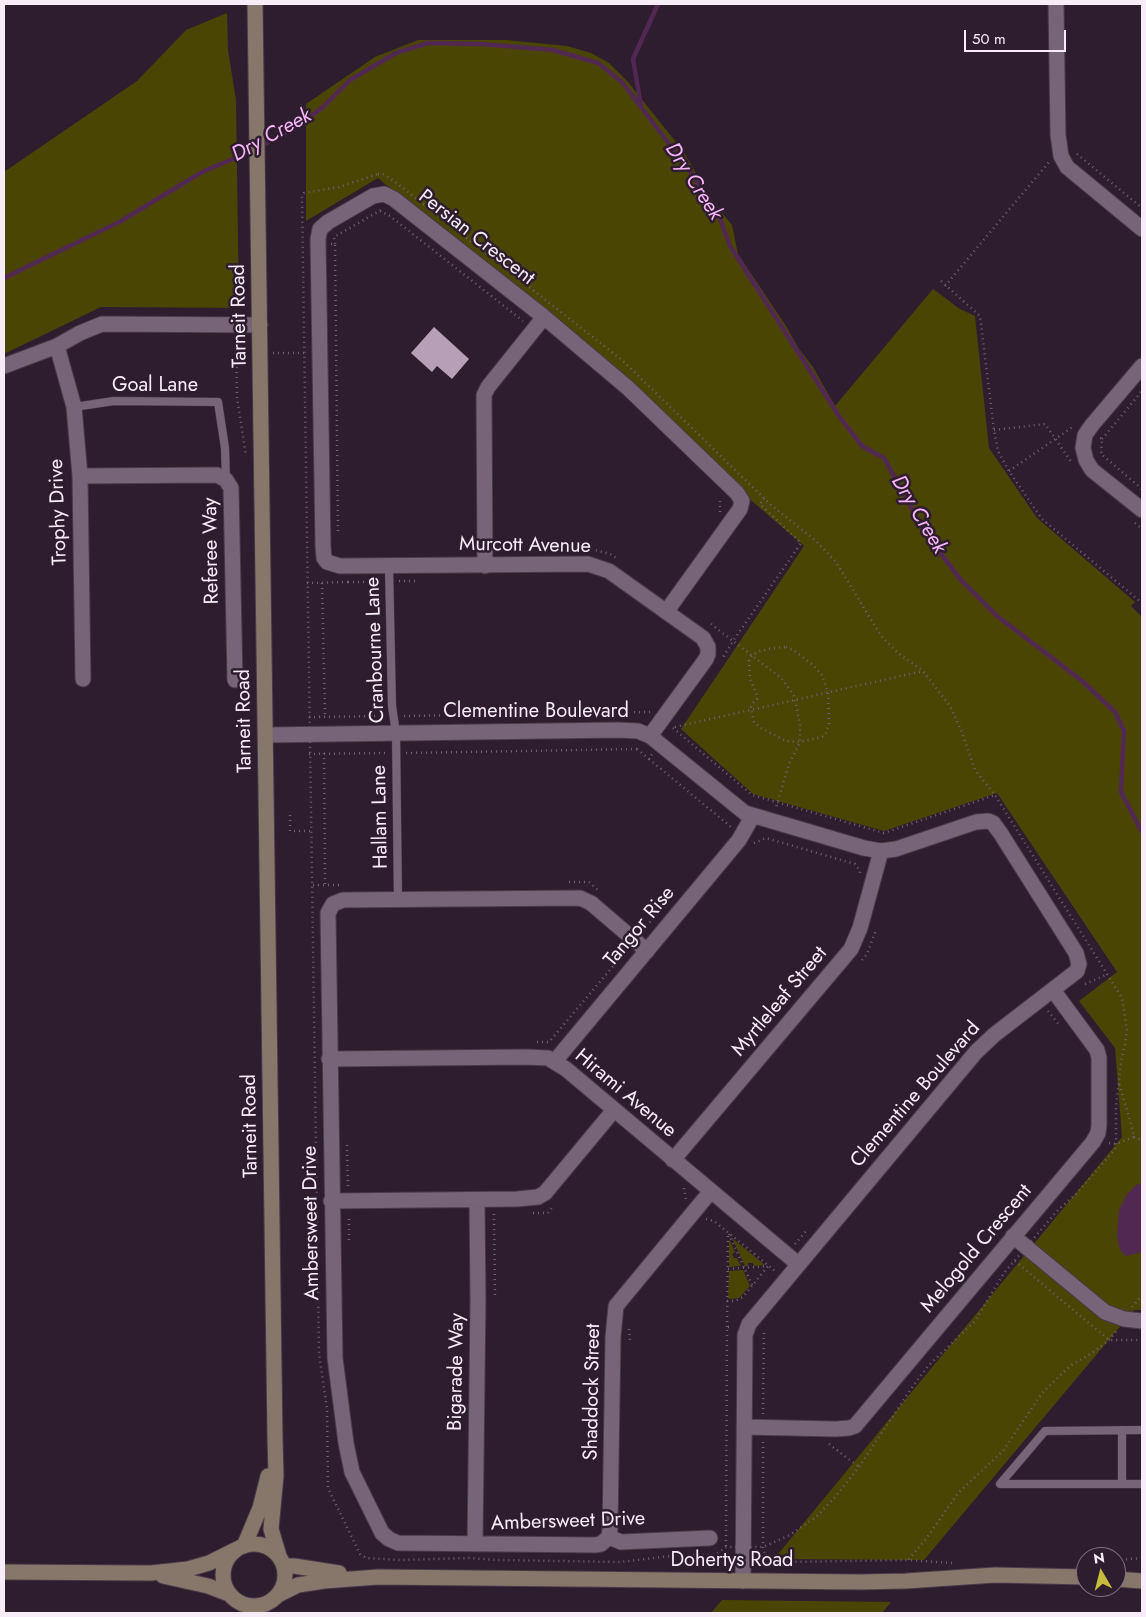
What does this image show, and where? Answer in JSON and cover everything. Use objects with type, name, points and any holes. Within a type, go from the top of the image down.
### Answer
[{"type":"street","name":"Tarneit Road","points":[[255,4],[276,1476],[271,1529],[281,1561]]},
{"type":"street","points":[[1056,4],[1058,135],[1060,152],[1067,167],[1142,229]]},
{"type":"street","name":"Persian Crescent","points":[[327,562],[323,552],[318,245],[320,229],[328,222],[373,196],[384,194],[394,198],[544,316],[735,480],[742,501],[740,509],[666,612]]},
{"type":"street","points":[[485,566],[484,395],[488,387],[544,316]]},
{"type":"street","points":[[4,366],[57,346],[80,333],[102,324],[260,325]]},
{"type":"street","name":"Trophy Drive","points":[[57,346],[74,407],[80,476],[83,679]]},
{"type":"street","points":[[1139,516],[1092,470],[1086,460],[1083,448],[1085,435],[1089,429],[1142,366]]},
{"type":"street","name":"Referee Way","points":[[80,476],[217,475],[226,480],[231,488],[235,680]]},
{"type":"street","name":"Murcott Avenue","points":[[327,562],[340,566],[588,564],[609,571],[707,642],[708,654],[706,659]]},
{"type":"street","points":[[655,740],[706,659]]},
{"type":"street","name":"Clementine Boulevard","points":[[266,735],[635,731],[655,740],[740,810],[752,817],[881,851],[907,846],[980,821],[992,823],[1001,834],[1078,957],[1077,971],[990,1038],[976,1052],[784,1280],[747,1328]]},
{"type":"street","name":"Tangor Rise","points":[[555,1061],[742,836],[752,817]]},
{"type":"street","name":"Myrtleleaf Street","points":[[673,1160],[850,949],[860,928],[881,851]]},
{"type":"street","name":"Ambersweet Drive","points":[[652,945],[635,940],[591,903],[580,898],[343,900],[333,904],[329,910],[324,1069],[331,1202],[334,1358],[346,1444],[352,1472],[382,1533],[388,1539],[398,1543],[595,1545],[601,1544],[609,1537],[621,1542],[710,1538]]},
{"type":"street","points":[[1053,990],[1092,1042],[1099,1058],[1099,1125],[1095,1139]]},
{"type":"street","name":"Hirami Avenue","points":[[324,1069],[525,1057],[548,1058],[555,1061],[798,1264]]},
{"type":"street","points":[[331,1202],[530,1199],[538,1197],[545,1192],[614,1110]]},
{"type":"street","name":"Melogold Crescent","points":[[744,1427],[763,1420],[836,1429],[855,1426],[1095,1139]]},
{"type":"street","name":"Shaddock Street","points":[[609,1537],[612,1336],[616,1306],[701,1214],[711,1191]]},
{"type":"street","name":"Bigarade Way","points":[[475,1544],[478,1300],[477,1200]]},
{"type":"street","points":[[1013,1236],[1105,1312],[1124,1319],[1142,1321]]},
{"type":"street","points":[[743,1581],[747,1328]]},
{"type":"street","name":"Tarneit Road","points":[[240,1548],[260,1508],[275,1438]]},
{"type":"street","points":[[4,1572],[152,1573],[188,1569],[253,1544],[263,1545],[272,1549],[281,1561],[285,1576],[283,1586],[275,1603],[248,1606],[238,1604],[208,1586],[152,1573]]},
{"type":"street","points":[[238,1604],[224,1586],[222,1576],[228,1557],[240,1548]]},
{"type":"street","name":"Dohertys Road","points":[[281,1561],[378,1577]]},
{"type":"street","name":"Dohertys Road","points":[[275,1603],[298,1585],[378,1577],[891,1581],[995,1575],[1076,1577]]},
{"type":"street","points":[[1126,1580],[1142,1581]]},
{"type":"lane","name":"Goal Lane","points":[[74,407],[114,401],[218,402],[225,448],[226,480]]},
{"type":"lane","name":"Cranbourne Lane","points":[[389,566],[392,706],[396,733]]},
{"type":"lane","name":"Hallam Lane","points":[[396,733],[398,900]]},
{"type":"lane","points":[[1122,1430],[1122,1484]]},
{"type":"lane","points":[[1142,1430],[1045,1431],[1000,1484],[1142,1484]]},
{"type":"path","points":[[945,286],[1047,164],[1066,145],[1142,208]]},
{"type":"path","points":[[383,174],[565,315],[622,360],[735,480],[764,498],[816,541],[836,562],[881,636],[898,653],[923,671],[950,706],[961,730],[975,770],[995,795],[1122,998],[1126,1012],[1126,1037],[1116,1107],[1116,1148],[1076,1194],[1058,1210],[1004,1273],[975,1321],[928,1366],[860,1467],[836,1496],[816,1517],[790,1535],[763,1547],[726,1547],[715,1555],[679,1555],[620,1562],[468,1558],[400,1560],[366,1558],[360,1554],[328,1488],[327,1409],[319,1354],[324,1069],[310,831],[302,224],[304,193],[339,187],[383,174]]},
{"type":"path","points":[[380,211],[390,216],[533,329]]},
{"type":"path","points":[[243,257],[243,268],[236,304],[237,397],[246,458]]},
{"type":"path","points":[[941,282],[980,316],[994,430],[998,451],[1009,471],[1042,519],[1142,602]]},
{"type":"path","points":[[556,327],[565,315]]},
{"type":"path","points":[[1142,391],[1102,439],[1101,454],[1142,489]]},
{"type":"path","points":[[1009,471],[1080,421],[1102,439]]},
{"type":"path","points":[[994,430],[1045,424],[1075,467]]},
{"type":"path","points":[[720,498],[735,480]]},
{"type":"path","points":[[706,659],[718,665],[801,543],[760,504],[764,498]]},
{"type":"path","points":[[1139,516],[1142,529]]},
{"type":"path","points":[[590,549],[610,554],[618,559]]},
{"type":"path","points":[[348,582],[417,581]]},
{"type":"path","points":[[322,583],[325,717]]},
{"type":"path","points":[[710,624],[781,678],[793,694],[795,700],[800,725],[799,742],[789,764],[768,838]]},
{"type":"path","points":[[786,647],[808,662],[822,675],[828,693],[829,724],[826,733],[822,737],[799,742],[786,741],[761,728],[754,722],[751,710],[757,695],[748,671],[752,655],[760,651],[786,647]]},
{"type":"path","points":[[673,728],[923,671]]},
{"type":"path","points":[[635,712],[637,750]]},
{"type":"path","points":[[649,759],[655,740],[673,728],[679,720]]},
{"type":"path","points":[[310,754],[637,750],[742,836],[754,843],[768,838],[855,864],[860,871],[859,876],[873,880]]},
{"type":"path","points":[[324,754],[325,885]]},
{"type":"path","points":[[290,815],[290,831],[310,831]]},
{"type":"path","points":[[560,883],[589,882],[603,894]]},
{"type":"path","points":[[861,961],[868,954],[878,922]]},
{"type":"path","points":[[530,1042],[549,1042],[635,940],[637,923]]},
{"type":"path","points":[[619,946],[635,940],[652,945]]},
{"type":"path","points":[[1080,987],[1108,974]]},
{"type":"path","points":[[1042,1017],[1062,1002]]},
{"type":"path","points":[[1049,1012],[1060,1026]]},
{"type":"path","points":[[1119,1082],[1134,1137]]},
{"type":"path","points":[[1095,1139],[1116,1144],[1134,1137],[1142,1140]]},
{"type":"path","points":[[684,1186],[687,1201],[701,1214],[728,1232],[784,1280]]},
{"type":"path","points":[[494,1214],[495,1297]]},
{"type":"path","points":[[700,1226],[701,1214]]},
{"type":"path","points":[[726,1547],[728,1232]]},
{"type":"path","points":[[728,1232],[752,1286]]},
{"type":"path","points":[[1015,1260],[1109,1340],[1142,1340]]},
{"type":"path","points":[[728,1269],[768,1266]]},
{"type":"path","points":[[727,1301],[739,1300],[768,1266]]},
{"type":"path","points":[[629,1322],[630,1340]]},
{"type":"path","points":[[727,1327],[764,1327],[763,1547],[765,1555],[784,1562],[908,1560]]},
{"type":"path","points":[[763,1420],[772,1413]]},
{"type":"path","points":[[821,1444],[831,1444],[860,1467]]},
{"type":"path","points":[[1126,1559],[1142,1558]]},
{"type":"shaded area","points":[[227,13],[228,50],[236,100],[239,308],[101,307],[4,354],[4,172],[137,81],[186,30]]},
{"type":"shaded area","points":[[418,40],[506,40],[567,46],[591,53],[609,63],[628,82],[683,151],[711,199],[732,225],[738,254],[799,349],[813,367],[835,406],[933,289],[960,309],[975,316],[989,448],[1037,518],[1135,602],[1131,606],[1142,617],[1142,1310],[1134,1310],[924,1560],[774,1559],[1122,1137],[1115,1048],[1079,1001],[1117,972],[997,793],[884,831],[753,794],[681,729],[804,546],[378,178],[306,221],[306,104],[375,57]]},
{"type":"shaded area","points":[[1142,1183],[1142,1252],[1126,1256],[1120,1250],[1117,1236],[1119,1210],[1127,1194],[1136,1185]]},
{"type":"shaded area","points":[[732,1238],[765,1265],[754,1266],[753,1263],[748,1263],[748,1266],[745,1266]]},
{"type":"shaded area","points":[[729,1239],[735,1252],[732,1254],[734,1258],[737,1258],[741,1266],[729,1267]]},
{"type":"shaded area","points":[[743,1270],[750,1286],[739,1298],[730,1299],[728,1298],[729,1271]]},
{"type":"shaded area","points":[[722,1600],[891,1602],[882,1613],[711,1613]]},
{"type":"building","points":[[434,327],[469,359],[452,379],[437,366],[432,372],[411,353]]},
{"type":"waterway","points":[[641,106],[633,59],[658,4]]},
{"type":"waterway","name":"Dry Creek","points":[[261,146],[296,127],[323,107],[350,80],[396,53],[428,43],[481,44],[553,50],[598,63],[622,82],[689,170],[720,219],[730,246],[839,416],[862,446],[884,458],[927,536],[961,580],[997,616],[1081,680],[1115,712],[1124,731],[1121,792],[1142,832]]},
{"type":"waterway","name":"Dry Creek","points":[[4,278],[121,221],[202,172],[254,150]]}]
